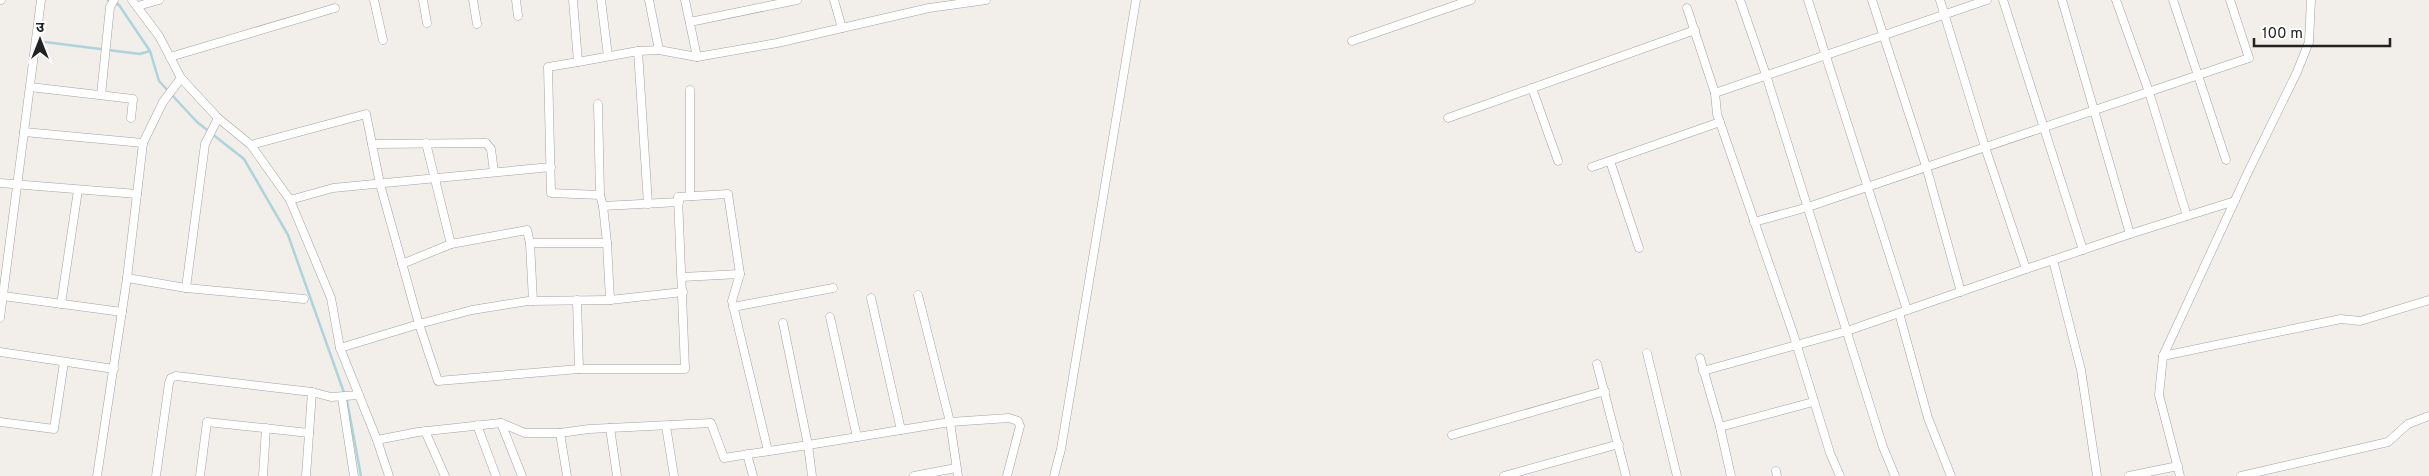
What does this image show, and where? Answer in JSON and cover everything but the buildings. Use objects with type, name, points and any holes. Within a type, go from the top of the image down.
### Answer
[{"type":"street","points":[[0,318],[41,0]]},
{"type":"street","points":[[159,0],[135,3],[159,36],[181,78],[218,118],[251,145],[290,200],[331,298],[340,348],[377,440],[389,476]]},
{"type":"street","points":[[374,0],[383,40]]},
{"type":"street","points":[[423,0],[427,23]]},
{"type":"street","points":[[473,0],[477,24]]},
{"type":"street","points":[[516,0],[518,16]]},
{"type":"street","points":[[573,0],[578,62]]},
{"type":"street","points":[[601,0],[608,56]]},
{"type":"street","points":[[649,0],[659,50]]},
{"type":"street","points":[[685,0],[697,57]]},
{"type":"street","points":[[690,22],[797,0]]},
{"type":"street","points":[[834,0],[842,28]]},
{"type":"street","points":[[600,195],[551,193],[548,67],[638,51],[659,50],[697,57],[777,43],[842,28],[929,4],[986,0]]},
{"type":"street","points":[[1054,476],[1061,449],[1136,0]]},
{"type":"street","points":[[1352,41],[1471,0]]},
{"type":"street","points":[[1740,0],[1808,206],[1883,447],[1895,476]]},
{"type":"street","points":[[1808,0],[1908,310]]},
{"type":"street","points":[[1872,0],[1926,166],[1962,292]]},
{"type":"street","points":[[1940,0],[1985,147],[2026,269]]},
{"type":"street","points":[[1714,93],[1987,0]]},
{"type":"street","points":[[2003,0],[2083,250]]},
{"type":"street","points":[[2062,0],[2130,234]]},
{"type":"street","points":[[2116,0],[2149,92],[2187,216]]},
{"type":"street","points":[[2173,0],[2226,160]]},
{"type":"street","points":[[1754,222],[1808,206],[2249,58],[2230,0]]},
{"type":"street","points":[[2180,476],[2159,395],[2163,356],[2298,72],[2309,42],[2312,0]]},
{"type":"street","points":[[101,94],[104,50],[112,4]]},
{"type":"street","points":[[170,57],[336,8]]},
{"type":"street","points":[[1688,8],[1714,93],[1720,122],[1830,454],[1840,476]]},
{"type":"street","points":[[1448,118],[1694,30]]},
{"type":"street","points":[[638,51],[648,204]]},
{"type":"street","points":[[97,476],[128,278],[143,143],[163,102],[181,78]]},
{"type":"street","points":[[30,87],[133,99],[131,118]]},
{"type":"street","points":[[1532,88],[1558,161]]},
{"type":"street","points":[[690,90],[690,196]]},
{"type":"street","points":[[598,104],[600,195],[607,243],[610,300]]},
{"type":"street","points":[[251,145],[366,114],[380,184],[419,324],[438,381],[579,369],[685,369],[678,197],[728,194],[740,274],[732,302],[768,451]]},
{"type":"street","points":[[186,288],[205,144],[218,118]]},
{"type":"street","points":[[1592,167],[1720,122]]},
{"type":"street","points":[[24,132],[143,143]]},
{"type":"street","points":[[426,143],[452,244]]},
{"type":"street","points":[[372,144],[486,143],[491,150],[494,172]]},
{"type":"street","points":[[1610,161],[1639,248]]},
{"type":"street","points":[[290,200],[333,188],[551,167]]},
{"type":"street","points":[[0,183],[137,194]]},
{"type":"street","points":[[61,304],[78,190]]},
{"type":"street","points":[[1703,371],[1847,331],[2130,234],[2236,201]]},
{"type":"street","points":[[603,206],[679,202]]},
{"type":"street","points":[[402,264],[452,244],[527,230],[530,243],[533,302]]},
{"type":"street","points":[[530,243],[607,243]]},
{"type":"street","points":[[2053,260],[2081,370],[2097,476]]},
{"type":"street","points":[[682,277],[740,274]]},
{"type":"street","points":[[128,278],[186,288],[304,299]]},
{"type":"street","points":[[733,307],[833,288]]},
{"type":"street","points":[[340,348],[472,310],[533,302],[610,300],[683,292]]},
{"type":"street","points":[[3,296],[122,312]]},
{"type":"street","points":[[914,476],[957,472],[950,422],[918,296]]},
{"type":"street","points":[[871,298],[901,430]]},
{"type":"street","points":[[577,300],[579,369]]},
{"type":"street","points":[[2163,356],[2341,318],[2360,321],[2429,300]]},
{"type":"street","points":[[1899,313],[1928,418],[1951,476]]},
{"type":"street","points":[[830,318],[857,437]]},
{"type":"street","points":[[783,323],[808,445],[812,476]]},
{"type":"street","points":[[0,352],[114,369]]},
{"type":"street","points":[[1647,353],[1677,476]]},
{"type":"street","points":[[1700,358],[1720,427],[1731,476]]},
{"type":"street","points":[[0,422],[54,429],[64,362]]},
{"type":"street","points":[[1597,364],[1626,476]]},
{"type":"street","points":[[156,476],[169,383],[171,378],[176,376],[312,392],[342,398],[359,395]]},
{"type":"street","points":[[1452,435],[1605,391]]},
{"type":"street","points":[[306,476],[312,392]]},
{"type":"street","points":[[342,398],[354,476]]},
{"type":"street","points":[[1720,427],[1813,402]]},
{"type":"street","points":[[2241,476],[2273,472],[2388,442],[2408,424],[2429,416]]},
{"type":"street","points":[[377,440],[425,431],[501,422],[525,432],[560,433],[610,428],[711,423],[724,458],[950,422],[993,419],[1018,421],[1020,429],[1007,476]]},
{"type":"street","points":[[200,476],[207,422],[309,432]]},
{"type":"street","points":[[501,422],[522,476]]},
{"type":"street","points":[[477,424],[496,476]]},
{"type":"street","points":[[666,426],[674,476]]},
{"type":"street","points":[[263,476],[266,428]]},
{"type":"street","points":[[610,428],[617,476]]},
{"type":"street","points":[[425,431],[445,476]]},
{"type":"street","points":[[560,433],[567,476]]},
{"type":"street","points":[[1504,476],[1619,444]]},
{"type":"street","points":[[747,454],[753,476]]},
{"type":"street","points":[[2129,476],[2178,466]]},
{"type":"waterway","points":[[108,0],[119,5],[150,51],[159,81],[197,122],[244,159],[288,235],[347,401],[361,476]]},
{"type":"waterway","points":[[37,41],[140,54],[150,51]]}]
